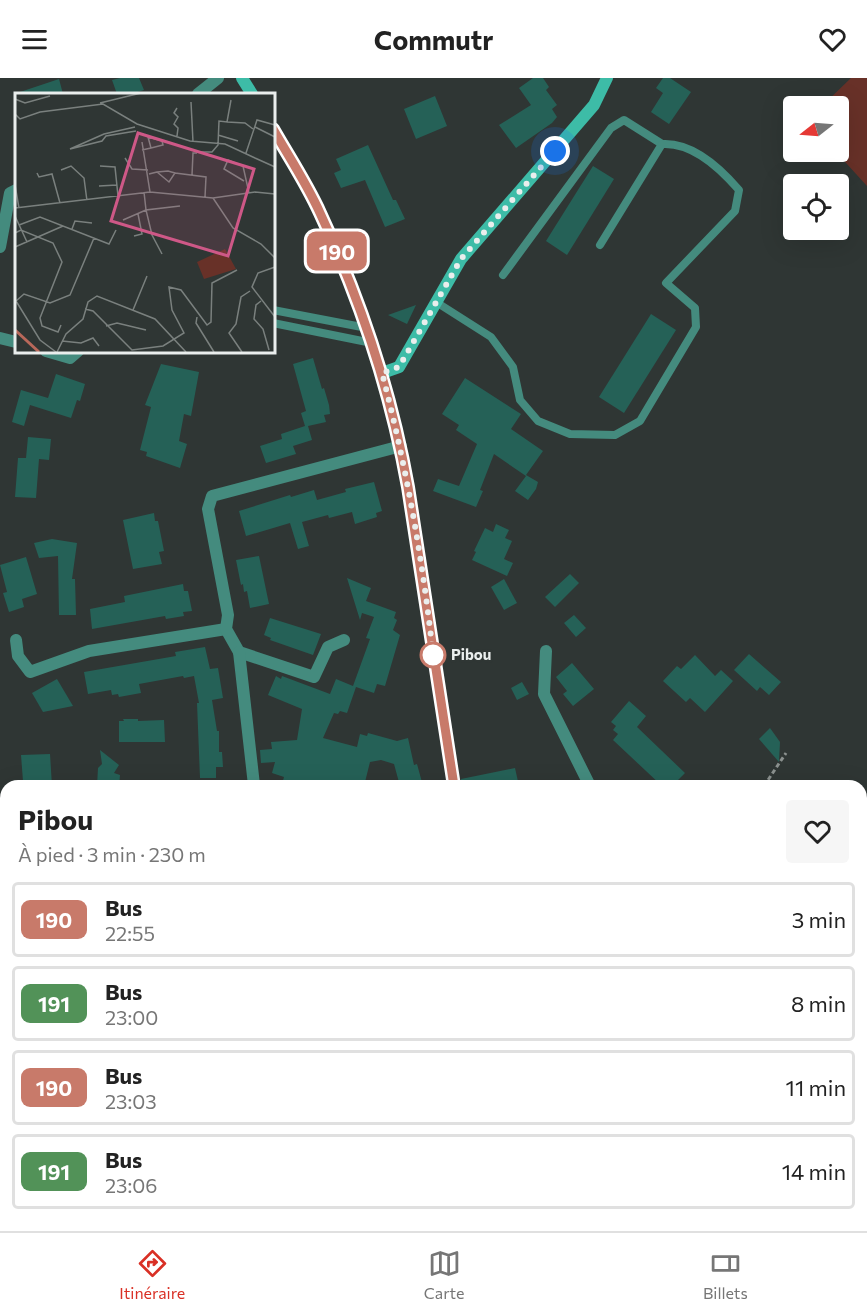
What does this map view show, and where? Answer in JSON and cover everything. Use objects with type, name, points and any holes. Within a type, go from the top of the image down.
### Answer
[{"type":"main road","points":[[242,78],[251,93]]},
{"type":"main road","points":[[382,373],[399,367],[461,259],[594,105],[607,78]]},
{"type":"main road","points":[[274,131],[319,211],[354,290],[382,373],[401,446],[416,530],[453,780]]},
{"type":"street","points":[[199,93],[218,78]]},
{"type":"street","points":[[0,247],[10,193],[15,190]]},
{"type":"street","points":[[0,338],[15,342]]},
{"type":"street","points":[[49,352],[70,358],[77,352]]},
{"type":"street","points":[[254,780],[239,652],[226,629],[228,615],[208,509],[212,496],[401,446]]},
{"type":"street","points":[[16,640],[18,656],[30,672],[89,651],[226,629]]},
{"type":"street","points":[[239,652],[314,677],[328,647],[344,640]]},
{"type":"street","points":[[546,651],[544,694],[587,780]]},
{"type":"lane","points":[[436,302],[491,337],[513,367],[520,400],[538,421],[570,434],[615,435],[640,421],[696,327],[695,308],[666,283],[735,211],[739,190],[725,174],[696,154],[673,144],[662,144],[624,120],[611,128],[503,275]]},
{"type":"lane","points":[[600,245],[662,144]]},
{"type":"lane","points":[[274,310],[367,328]]},
{"type":"lane","points":[[274,323],[372,343]]},
{"type":"path","points":[[768,780],[786,753]]},
{"type":"shaded area","points":[[851,78],[867,78],[867,186],[845,162],[849,162],[849,96],[832,96]]},
{"type":"building","points":[[139,78],[144,90],[134,93],[117,93],[112,80]]},
{"type":"building","points":[[533,78],[543,78],[549,87],[546,90],[557,105],[552,109],[557,117],[516,148],[499,125],[531,105],[519,88]]},
{"type":"building","points":[[663,78],[670,78],[691,92],[669,124],[651,112],[663,93],[656,88]]},
{"type":"building","points":[[59,79],[63,93],[20,93]]},
{"type":"building","points":[[435,96],[447,126],[416,139],[404,109]]},
{"type":"building","points":[[368,145],[393,200],[396,200],[405,219],[385,227],[365,180],[341,188],[334,173],[341,170],[336,159]]},
{"type":"building","points":[[593,166],[614,179],[567,255],[546,241]]},
{"type":"building","points":[[416,305],[407,324],[388,315]]},
{"type":"building","points":[[651,314],[676,330],[624,413],[599,397]]},
{"type":"building","points":[[313,358],[322,389],[324,388],[330,414],[324,415],[326,422],[308,426],[312,440],[293,446],[296,454],[266,463],[260,446],[282,439],[281,434],[305,426],[301,413],[306,411],[293,364]]},
{"type":"building","points":[[161,364],[199,372],[191,416],[184,414],[179,441],[187,444],[180,468],[146,456],[147,452],[140,450],[151,407],[145,405]]},
{"type":"building","points":[[56,374],[85,384],[80,401],[77,400],[71,418],[30,405],[24,426],[12,422],[21,390],[48,398]]},
{"type":"building","points":[[465,378],[521,414],[511,429],[543,451],[526,475],[538,482],[528,500],[515,491],[526,476],[494,454],[476,507],[433,491],[438,479],[459,486],[477,444],[456,430],[459,425],[442,414]]},
{"type":"building","points":[[28,437],[51,439],[49,460],[39,459],[36,498],[15,497],[18,458],[26,458]]},
{"type":"building","points":[[374,482],[382,511],[376,513],[377,517],[355,524],[352,512],[302,522],[309,546],[298,549],[290,523],[246,536],[239,511],[314,490],[317,500],[346,492],[345,489]]},
{"type":"building","points":[[154,513],[155,521],[158,521],[164,551],[159,552],[162,564],[133,569],[123,520]]},
{"type":"building","points":[[496,524],[509,530],[505,538],[512,541],[504,559],[513,563],[507,576],[472,560],[485,528],[493,532]]},
{"type":"building","points":[[52,539],[77,543],[72,579],[75,579],[76,615],[59,615],[58,556],[39,558],[34,543]]},
{"type":"building","points":[[259,556],[269,604],[250,608],[247,591],[244,592],[243,584],[241,585],[236,560]]},
{"type":"building","points":[[26,557],[37,594],[22,599],[24,607],[9,612],[3,593],[7,592],[0,565]]},
{"type":"building","points":[[570,574],[579,583],[555,607],[545,597]]},
{"type":"building","points":[[347,578],[371,588],[366,601],[396,612],[394,618],[397,620],[393,630],[400,635],[385,686],[377,684],[374,693],[356,687],[347,713],[340,711],[338,714],[334,713],[323,738],[357,747],[360,734],[367,736],[368,733],[397,741],[408,738],[414,765],[417,764],[421,780],[398,780],[394,764],[381,760],[370,762],[366,780],[283,780],[284,777],[272,773],[275,762],[261,763],[260,750],[272,749],[271,742],[297,740],[302,709],[268,695],[276,676],[281,679],[282,676],[330,694],[336,679],[353,686],[370,639],[366,638],[374,617],[362,613],[360,620]]},
{"type":"building","points":[[504,579],[517,603],[504,610],[491,587]]},
{"type":"building","points":[[183,584],[184,591],[188,591],[192,611],[183,612],[184,616],[166,619],[165,616],[92,629],[90,609],[125,602],[124,596]]},
{"type":"building","points":[[574,615],[586,628],[576,637],[564,623]]},
{"type":"building","points":[[270,618],[321,634],[313,655],[270,640],[271,638],[264,635]]},
{"type":"building","points":[[205,647],[210,669],[218,668],[223,698],[212,700],[217,731],[219,731],[219,752],[222,752],[223,767],[216,767],[216,778],[200,778],[197,703],[199,703],[194,676],[139,684],[141,693],[119,697],[118,694],[112,695],[111,690],[88,694],[84,672],[176,656],[175,652]]},
{"type":"building","points":[[749,654],[781,682],[769,695],[760,687],[757,691],[734,670]]},
{"type":"building","points":[[695,655],[715,676],[721,670],[733,681],[705,712],[690,698],[686,702],[663,681],[677,666],[681,669]]},
{"type":"building","points":[[572,663],[594,689],[573,706],[563,694],[567,691],[556,677]]},
{"type":"building","points":[[57,679],[73,706],[43,712],[32,693]]},
{"type":"building","points":[[522,682],[529,694],[517,700],[511,688]]},
{"type":"building","points":[[629,701],[646,716],[637,727],[685,773],[678,780],[656,780],[613,740],[618,734],[613,730],[616,726],[611,722]]},
{"type":"building","points":[[123,719],[164,720],[165,742],[119,742],[119,721],[124,721]]},
{"type":"building","points":[[770,728],[780,742],[779,762],[759,739]]},
{"type":"building","points":[[100,750],[119,765],[114,773],[120,775],[120,780],[97,780],[98,768],[102,764]]},
{"type":"building","points":[[50,754],[52,780],[23,780],[21,755]]},
{"type":"building","points":[[515,768],[518,780],[461,780]]},
{"type":"bus line","name":"190","points":[[274,131],[319,211],[354,290],[382,373],[401,446],[416,530],[453,780]]},
{"type":"place","name":"Pibou","points":[[433,655]]},
{"type":"route","points":[[433,655],[416,530],[401,446],[382,373],[399,367],[461,259],[555,151]]}]
